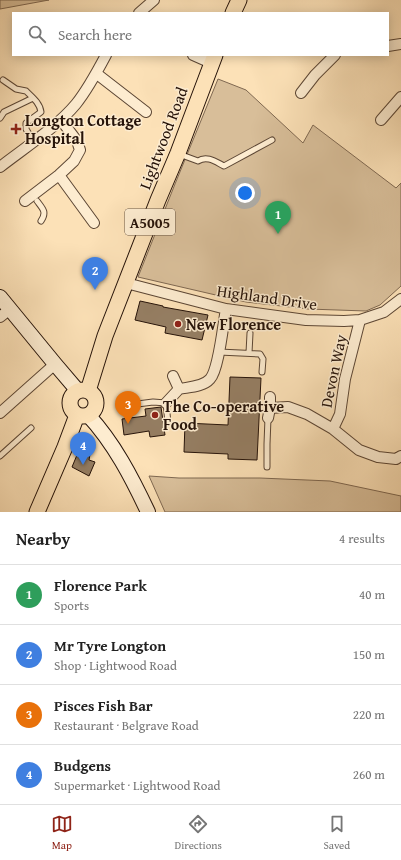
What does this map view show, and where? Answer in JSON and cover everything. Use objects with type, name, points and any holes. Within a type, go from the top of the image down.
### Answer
[{"type":"main road","points":[[233,12],[239,0]]},
{"type":"main road","name":"Lightwood Road","points":[[83,391],[91,379],[105,336],[178,153],[213,59]]},
{"type":"main road","points":[[37,512],[65,447],[83,415],[92,412],[96,404],[94,397],[83,391]]},
{"type":"main road","name":"A5005","points":[[83,391],[72,395],[70,404],[72,411],[83,415]]},
{"type":"street","points":[[140,12],[154,0]]},
{"type":"street","points":[[389,46],[401,44]]},
{"type":"street","points":[[0,167],[61,120],[76,105],[97,74],[106,56]]},
{"type":"street","points":[[198,56],[213,59]]},
{"type":"street","points":[[308,91],[315,76],[334,56]]},
{"type":"street","points":[[97,74],[140,111]]},
{"type":"street","points":[[381,120],[401,97]]},
{"type":"street","points":[[32,199],[74,161],[80,150],[77,141],[61,120]]},
{"type":"street","points":[[59,175],[92,212],[94,223]]},
{"type":"street","name":"Highland Drive","points":[[126,283],[226,309],[306,320],[360,320],[384,312],[401,299]]},
{"type":"street","points":[[0,297],[5,313],[83,391]]},
{"type":"street","points":[[166,403],[178,389],[201,384],[211,378],[217,365],[226,309]]},
{"type":"street","name":"Devon Way","points":[[334,429],[340,414],[344,379],[360,320]]},
{"type":"street","points":[[0,413],[55,364]]},
{"type":"street","points":[[173,376],[178,389]]},
{"type":"street","points":[[270,408],[288,407],[307,414],[334,429],[359,450],[378,457],[396,458],[401,456]]},
{"type":"street","points":[[83,415],[98,425],[119,456],[148,512]]},
{"type":"lane","points":[[3,80],[16,89],[26,91],[37,102],[41,112],[26,123],[26,128],[33,141]]},
{"type":"lane","points":[[0,118],[4,112],[33,98]]},
{"type":"lane","points":[[178,153],[198,161],[202,158],[206,158],[224,166],[272,140]]},
{"type":"lane","points":[[32,199],[44,211],[45,216],[41,221]]},
{"type":"lane","points":[[249,353],[250,334]]},
{"type":"lane","points":[[219,352],[260,354],[262,355],[262,372]]},
{"type":"lane","points":[[122,406],[153,402],[166,403],[168,423]]},
{"type":"lane","points":[[267,467],[270,408]]},
{"type":"lane","points":[[0,456],[31,428]]},
{"type":"shaded area","points":[[0,0],[49,0],[0,9]]},
{"type":"shaded area","points":[[218,79],[246,90],[303,143],[313,125],[396,188],[401,183],[401,286],[380,305],[366,311],[308,309],[246,302],[138,277]]},
{"type":"shaded area","points":[[149,476],[330,481],[401,496],[401,512],[165,512]]},
{"type":"building","name":"New Florence","points":[[140,301],[163,307],[208,315],[202,340],[165,333],[166,327],[135,320]]},
{"type":"building","points":[[230,377],[261,378],[257,460],[228,459],[228,454],[184,452],[185,423],[228,425]]},
{"type":"building","points":[[161,407],[165,435],[150,437],[149,431],[124,435],[122,419],[146,416],[145,409]]},
{"type":"building","points":[[80,440],[92,443],[89,460],[95,462],[89,476],[72,467],[77,455]]},
{"type":"place","name":"Longton Cottage Hospital","points":[[16,129]]},
{"type":"place","name":"Florence Park","points":[[278,234]]},
{"type":"place","name":"Mr Tyre Longton","points":[[95,290]]},
{"type":"place","name":"New Florence","points":[[178,324]]},
{"type":"place","name":"The Co-operative Food","points":[[155,415]]},
{"type":"place","name":"Pisces Fish Bar","points":[[128,424]]},
{"type":"place","name":"Budgens","points":[[83,465]]}]
